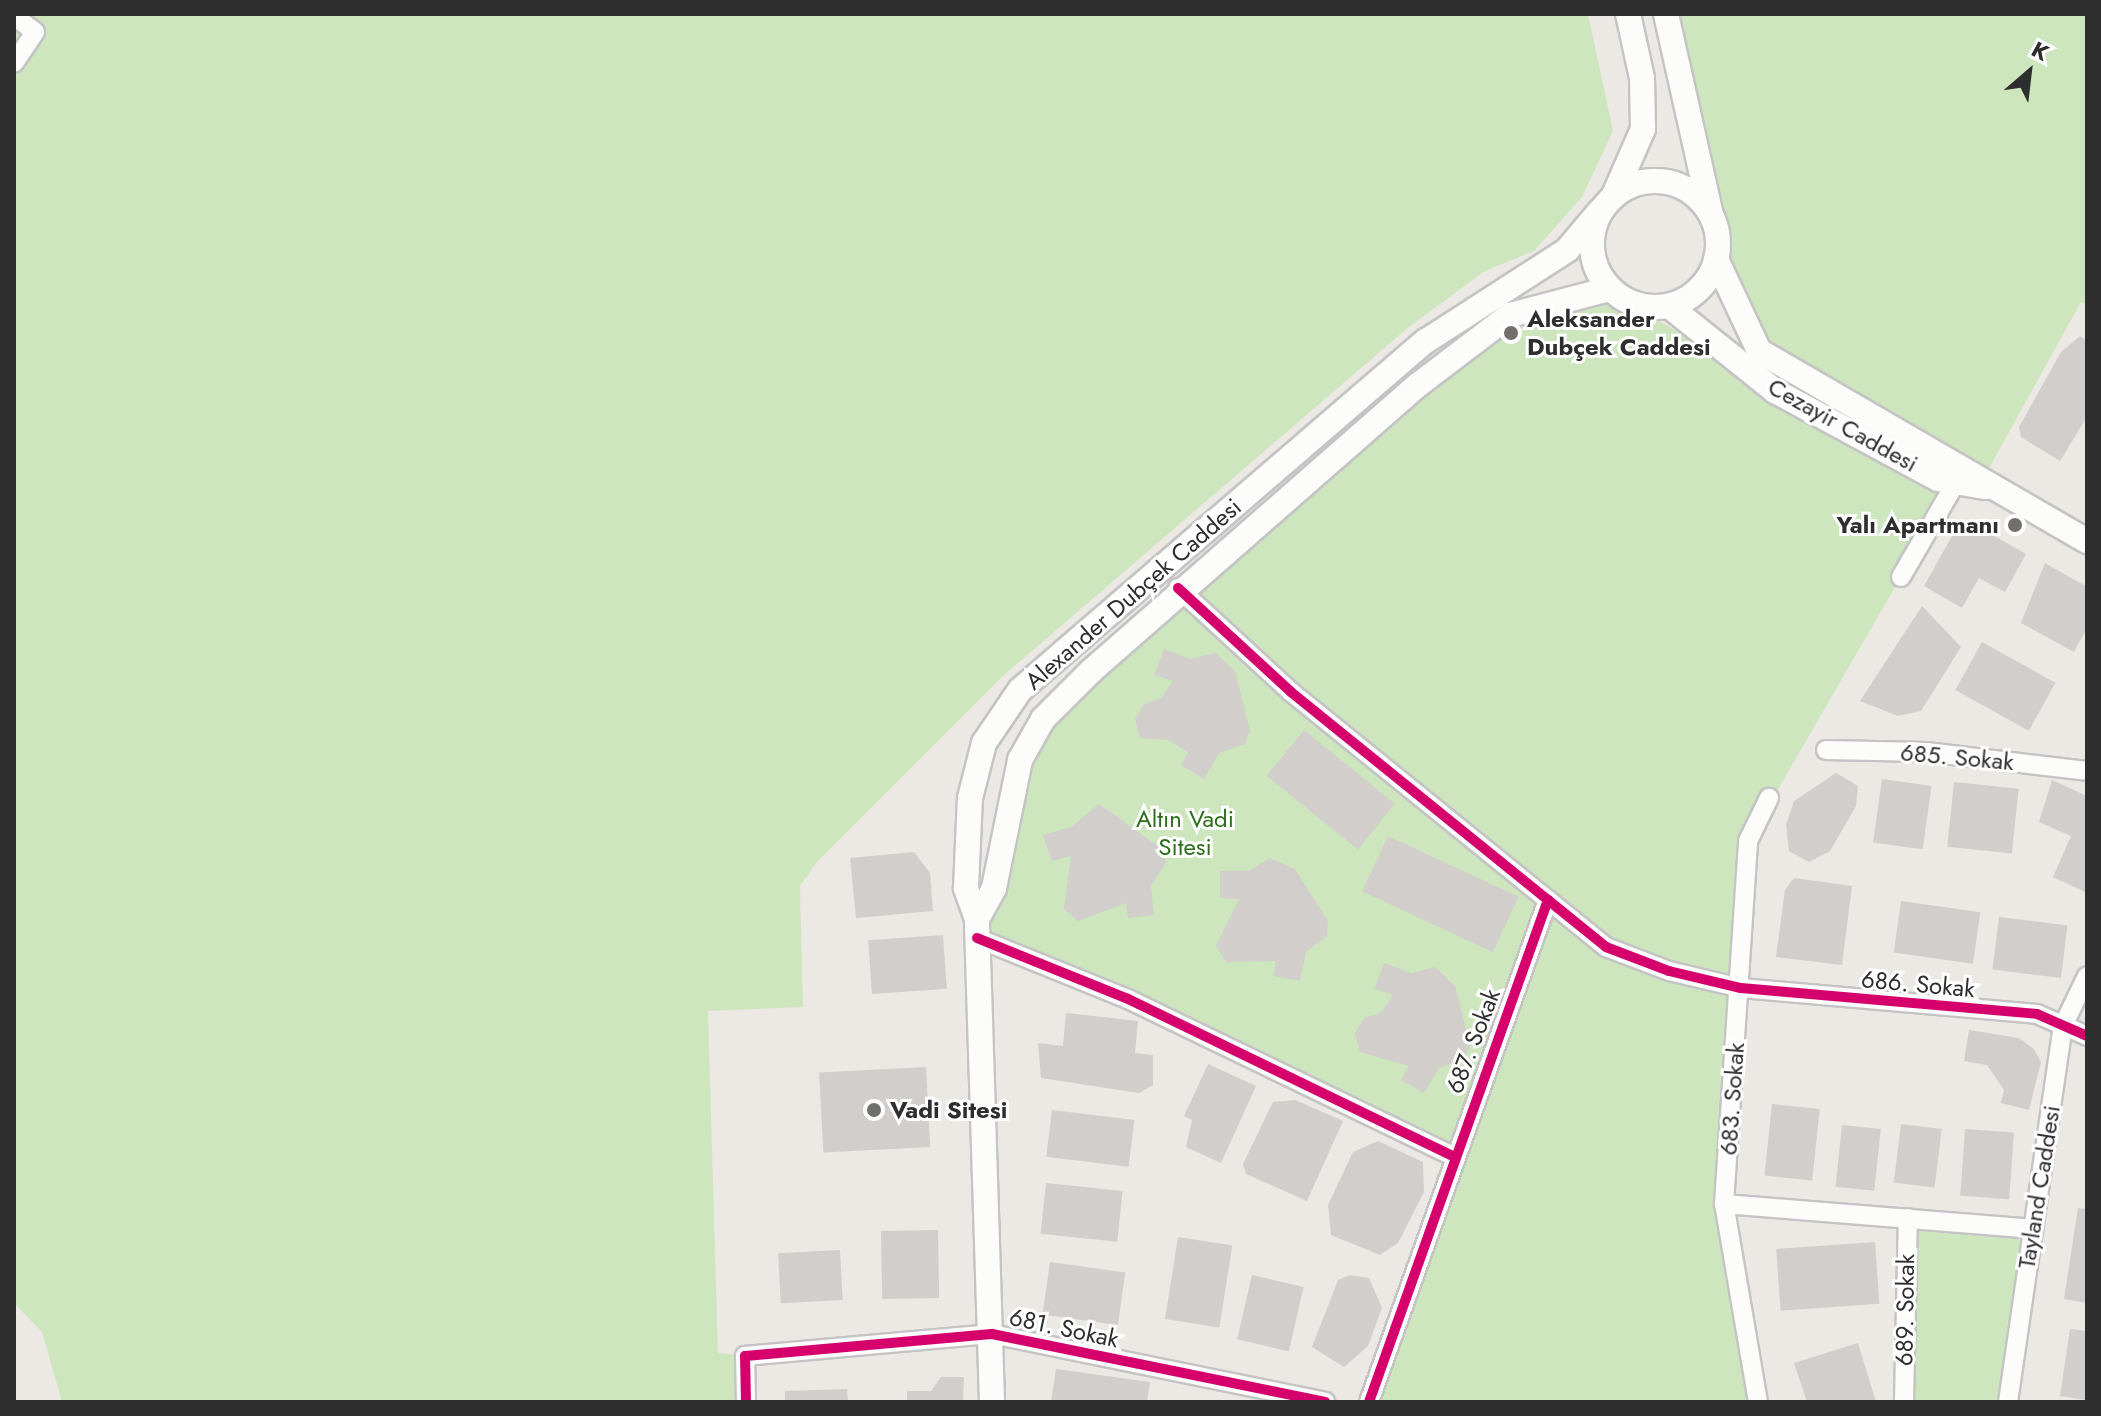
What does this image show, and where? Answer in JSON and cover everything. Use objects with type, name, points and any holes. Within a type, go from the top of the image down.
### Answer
[{"type":"main road","points":[[1628,14],[1642,78],[1643,129],[1607,203],[1591,252],[1609,289],[1647,308],[1669,306],[1705,284],[1716,259],[1711,216],[1666,14]]},
{"type":"main road","points":[[1607,203],[1651,180],[1671,182],[1711,216]]},
{"type":"main road","name":"Alexander Dubçek Caddesi","points":[[977,928],[966,888],[970,798],[984,743],[1020,690],[1426,341],[1567,250],[1607,203]]},
{"type":"main road","name":"Cezayir Caddesi","points":[[1716,259],[1759,351],[1945,454],[1991,488],[2087,541]]},
{"type":"main road","name":"Alexander Dubçek Caddesi","points":[[977,928],[994,888],[1020,760],[1043,719],[1178,588],[1510,315],[1609,289]]},
{"type":"main road","name":"Cezayir Caddesi","points":[[1669,306],[1793,401],[1947,480],[1991,488]]},
{"type":"main road","points":[[977,928],[992,1402]]},
{"type":"street","points":[[14,16],[35,32],[14,63]]},
{"type":"street","points":[[1901,577],[1947,480]]},
{"type":"street","points":[[1178,588],[1291,692],[1606,947],[1741,988]]},
{"type":"street","name":"685. Sokak","points":[[1826,750],[1926,752],[2087,771]]},
{"type":"street","name":"683. Sokak","points":[[1758,1402],[1724,1204],[1741,988],[1748,841],[1769,798]]},
{"type":"street","name":"687. Sokak","points":[[1369,1402],[1451,1155],[1548,900]]},
{"type":"street","points":[[977,928],[1451,1155]]},
{"type":"street","name":"Tayland Caddesi","points":[[2008,1402],[2063,1026],[2087,976]]},
{"type":"street","name":"686. Sokak","points":[[1741,988],[2037,1014],[2087,1036]]},
{"type":"street","points":[[1724,1204],[2032,1229]]},
{"type":"street","name":"689. Sokak","points":[[1904,1402],[1908,1218]]},
{"type":"street","name":"681. Sokak","points":[[746,1402],[745,1356],[992,1334],[1325,1402]]},
{"type":"green space","points":[[14,14],[1588,14],[1613,131],[1582,197],[1534,251],[1485,271],[1410,326],[1004,675],[817,862],[800,886],[803,1007],[708,1011],[718,1353],[745,1356],[746,1402],[62,1402],[42,1332],[14,1303]]},
{"type":"green space","points":[[1666,14],[2087,14],[2087,305],[2081,302],[1982,481],[1759,351],[1716,259],[1714,221]]},
{"type":"green space","name":"Altın Vadi Sitesi","points":[[1564,299],[1626,301],[1775,391],[1956,482],[1748,841],[1724,1204],[1758,1402],[1369,1402],[1451,1155],[977,938],[1043,719],[1510,315]]},
{"type":"green space","points":[[1908,1218],[2032,1229],[2008,1402],[1904,1402]]},
{"type":"building","points":[[2080,336],[2087,341],[2087,417],[2060,461],[2021,437],[2019,427],[2061,352]]},
{"type":"building","points":[[1975,525],[2026,554],[2005,592],[1979,578],[1962,608],[1924,586],[1956,529]]},
{"type":"building","points":[[2045,563],[2087,587],[2087,628],[2074,652],[2021,623]]},
{"type":"building","points":[[1922,606],[1961,647],[1921,711],[1898,716],[1860,701]]},
{"type":"building","points":[[1982,642],[2055,683],[2029,731],[1955,690]]},
{"type":"building","points":[[1164,649],[1191,659],[1215,653],[1235,671],[1250,731],[1245,744],[1219,753],[1204,779],[1181,765],[1188,752],[1168,740],[1140,738],[1135,719],[1144,704],[1161,698],[1173,681],[1154,675]]},
{"type":"building","points":[[1304,730],[1395,804],[1358,849],[1267,776]]},
{"type":"building","points":[[1836,773],[1858,786],[1856,806],[1830,851],[1809,862],[1789,851],[1786,825],[1794,801]]},
{"type":"building","points":[[1882,779],[1932,786],[1923,849],[1873,842]]},
{"type":"building","points":[[2052,780],[2087,796],[2087,893],[2053,877],[2071,836],[2039,822]]},
{"type":"building","points":[[1954,782],[2019,789],[2012,853],[1947,847]]},
{"type":"building","points":[[1099,804],[1162,849],[1166,863],[1151,886],[1154,915],[1128,918],[1126,903],[1078,921],[1064,909],[1071,856],[1052,861],[1043,835],[1071,827]]},
{"type":"building","points":[[1388,836],[1519,897],[1493,952],[1362,891]]},
{"type":"building","points":[[914,852],[930,873],[933,911],[856,918],[850,858]]},
{"type":"building","points":[[1270,858],[1295,869],[1328,921],[1327,936],[1306,952],[1300,981],[1273,976],[1276,961],[1226,962],[1216,946],[1239,899],[1220,898],[1220,871],[1249,871]]},
{"type":"building","points":[[1794,878],[1852,886],[1842,965],[1776,957],[1785,890]]},
{"type":"building","points":[[1901,901],[1980,912],[1973,964],[1894,952]]},
{"type":"building","points":[[1999,917],[2067,925],[2061,978],[1993,970]]},
{"type":"building","points":[[943,935],[947,989],[872,994],[868,940]]},
{"type":"building","points":[[1384,963],[1411,973],[1435,967],[1455,986],[1470,1045],[1465,1059],[1439,1068],[1424,1093],[1401,1080],[1409,1066],[1360,1052],[1355,1033],[1364,1018],[1381,1013],[1393,995],[1374,989]]},
{"type":"building","points":[[1066,1013],[1138,1021],[1135,1053],[1153,1055],[1153,1085],[1139,1093],[1041,1078],[1038,1043],[1063,1046]]},
{"type":"building","points":[[1969,1030],[2019,1038],[2034,1049],[2041,1062],[2029,1110],[2001,1103],[2004,1090],[1987,1065],[1964,1061]]},
{"type":"building","points":[[1208,1064],[1256,1086],[1221,1163],[1186,1147],[1192,1120],[1184,1116]]},
{"type":"building","name":"Vadi Sitesi","points":[[926,1067],[930,1147],[823,1152],[819,1073]]},
{"type":"building","points":[[1295,1100],[1343,1121],[1307,1201],[1246,1174],[1243,1164],[1273,1102]]},
{"type":"building","points":[[1772,1104],[1820,1109],[1812,1181],[1764,1176]]},
{"type":"building","points":[[1052,1110],[1134,1120],[1129,1167],[1046,1157]]},
{"type":"building","points":[[1901,1124],[1942,1129],[1935,1188],[1894,1183]]},
{"type":"building","points":[[1842,1125],[1881,1129],[1874,1191],[1836,1187]]},
{"type":"building","points":[[1965,1129],[2014,1132],[2009,1199],[1960,1196]]},
{"type":"building","points":[[1378,1141],[1423,1162],[1424,1192],[1398,1243],[1380,1255],[1331,1235],[1328,1205],[1353,1152]]},
{"type":"building","points":[[1046,1183],[1123,1191],[1117,1242],[1041,1234]]},
{"type":"building","points":[[2078,1208],[2087,1209],[2087,1303],[2064,1299]]},
{"type":"building","points":[[938,1230],[939,1298],[882,1299],[881,1231]]},
{"type":"building","points":[[1178,1237],[1232,1246],[1219,1328],[1165,1319]]},
{"type":"building","points":[[1875,1242],[1879,1304],[1781,1311],[1776,1249]]},
{"type":"building","points":[[840,1250],[843,1300],[781,1303],[778,1253]]},
{"type":"building","points":[[1050,1262],[1125,1273],[1118,1325],[1043,1314]]},
{"type":"building","points":[[1252,1275],[1304,1287],[1289,1351],[1237,1339]]},
{"type":"building","points":[[1350,1275],[1369,1278],[1382,1308],[1368,1346],[1344,1367],[1312,1347],[1338,1280]]},
{"type":"building","points":[[2070,1329],[2087,1331],[2087,1400],[2060,1396]]},
{"type":"building","points":[[1858,1343],[1876,1402],[1807,1402],[1794,1363]]},
{"type":"building","points":[[1056,1369],[1150,1382],[1147,1402],[1051,1402]]},
{"type":"building","points":[[941,1377],[964,1377],[963,1402],[907,1402],[907,1391],[931,1391]]},
{"type":"building","points":[[847,1389],[848,1402],[785,1402],[785,1391]]},
{"type":"cycle path","points":[[1178,588],[1291,692],[1548,900]]},
{"type":"cycle path","points":[[1369,1402],[1548,900],[1606,947],[1669,971],[1741,988],[2037,1014],[2087,1036]]},
{"type":"cycle path","points":[[977,938],[1128,999],[1451,1155]]},
{"type":"cycle path","points":[[746,1402],[745,1356],[992,1334],[1325,1402]]},
{"type":"place","name":"Aleksander Dubçek Caddesi","points":[[1511,333]]},
{"type":"place","name":"Yalı Apartmanı","points":[[2015,525]]},
{"type":"place","name":"Vadi Sitesi","points":[[874,1110]]}]
